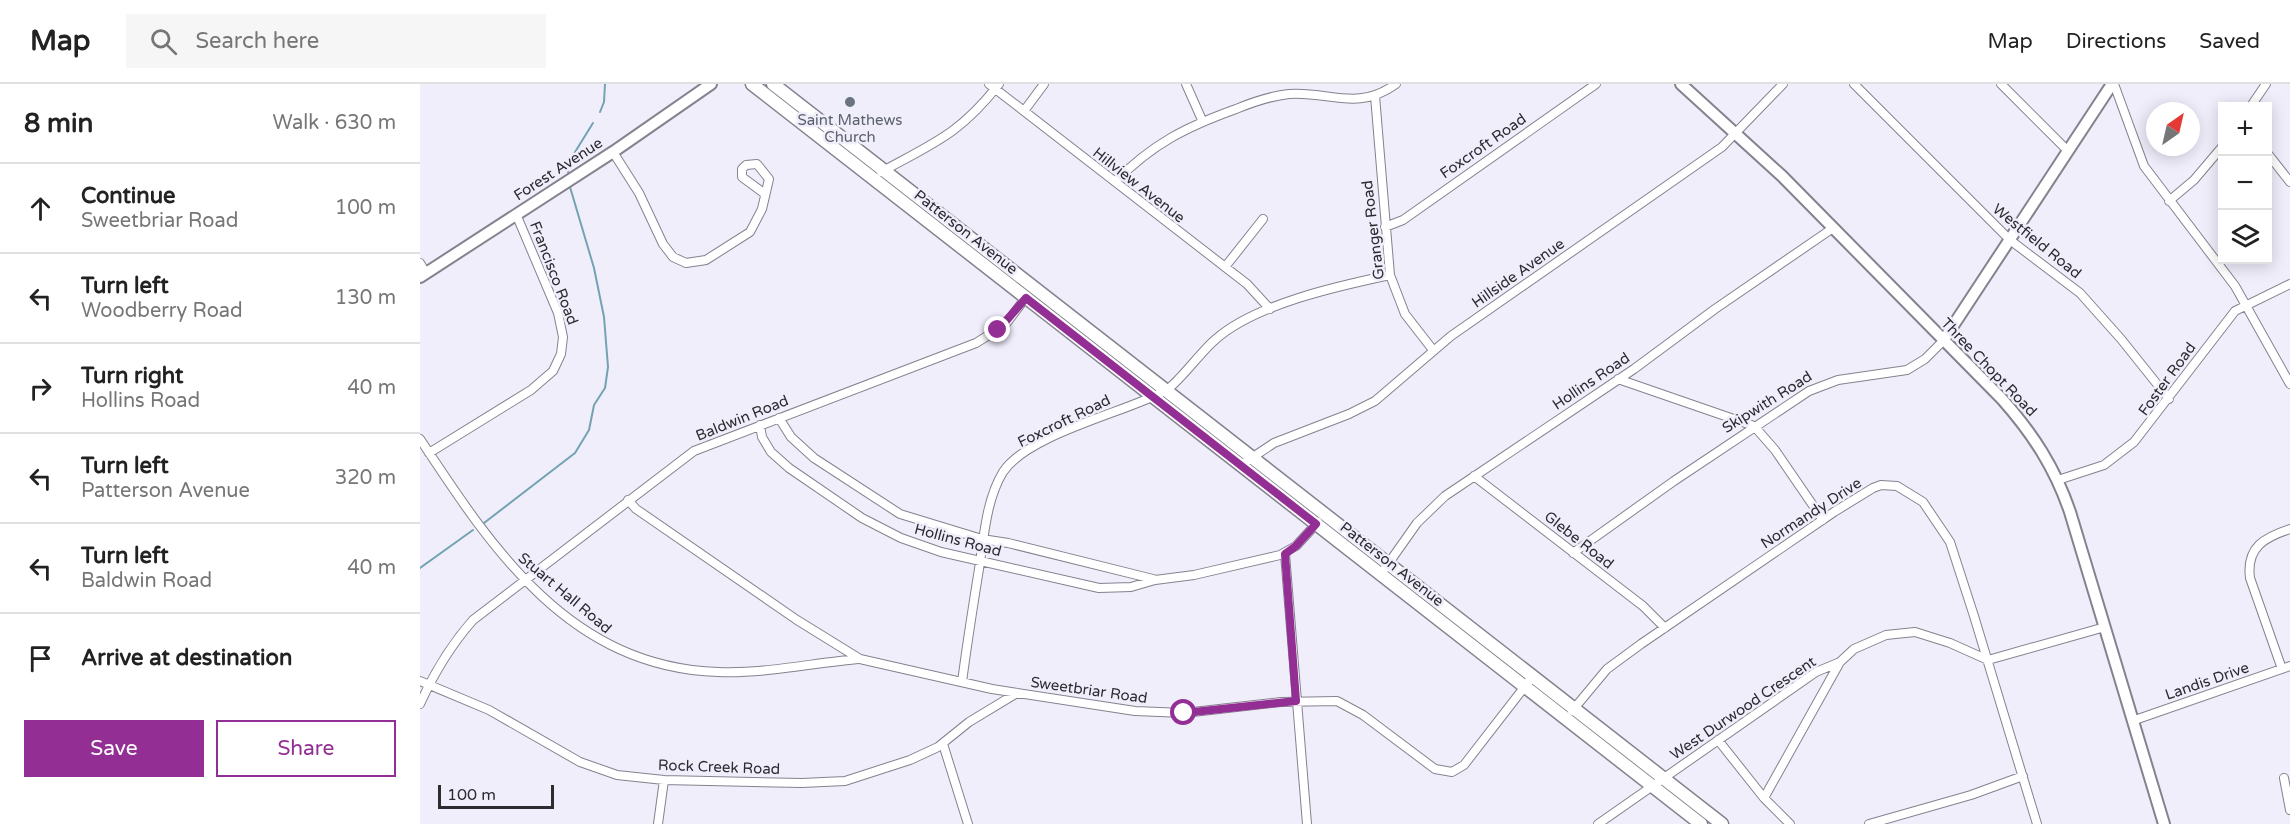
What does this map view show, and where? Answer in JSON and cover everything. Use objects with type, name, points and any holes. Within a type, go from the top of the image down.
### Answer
[{"type":"main road","name":"Forest Avenue","points":[[422,271],[613,152],[711,84]]},
{"type":"main road","name":"Patterson Avenue","points":[[752,84],[1316,524],[1385,569]]},
{"type":"main road","name":"Patterson Avenue","points":[[773,84],[1325,514],[1385,569],[1570,714],[1658,782],[1722,824]]},
{"type":"main road","name":"Three Chopt Road","points":[[1681,84],[1737,134],[1833,228],[2021,420],[2045,454],[2070,512],[2164,824]]},
{"type":"main road","name":"Skipwith Road","points":[[1943,341],[2113,84]]},
{"type":"main road","name":"Patterson Avenue","points":[[1658,782],[1701,824]]},
{"type":"street","points":[[1024,111],[1044,84]]},
{"type":"street","points":[[1186,84],[1202,120]]},
{"type":"street","points":[[1115,182],[1149,150],[1202,120],[1259,100],[1301,94],[1353,100],[1375,96],[1396,84]]},
{"type":"street","name":"Foxcroft Road","points":[[1385,226],[1402,220],[1596,84]]},
{"type":"street","name":"Hillside Avenue","points":[[1241,465],[1274,443],[1368,405],[1390,389],[1433,350],[1737,134],[1783,84]]},
{"type":"street","name":"Westfield Road","points":[[1854,84],[2010,240],[2080,293],[2121,339],[2169,399]]},
{"type":"street","points":[[2001,84],[2068,151]]},
{"type":"street","points":[[2113,84],[2137,152],[2169,201],[2247,303],[2290,384]]},
{"type":"street","points":[[2254,102],[2265,84]]},
{"type":"street","points":[[872,177],[942,141],[972,117],[994,86]]},
{"type":"street","name":"Hillview Avenue","points":[[994,86],[1247,284],[1270,309]]},
{"type":"street","name":"Granger Road","points":[[1375,96],[1390,275],[1406,314],[1433,350]]},
{"type":"street","points":[[613,152],[639,193],[663,244],[673,257],[686,263],[706,260],[741,239],[759,217],[765,194]]},
{"type":"street","points":[[2169,201],[2194,180],[2218,153]]},
{"type":"street","points":[[2270,156],[2290,182]]},
{"type":"street","name":"Francisco Road","points":[[429,453],[531,390],[553,371],[561,354],[564,337],[558,313],[516,214]]},
{"type":"street","points":[[1225,267],[1263,219]]},
{"type":"street","name":"Hollins Road","points":[[1385,569],[1425,514],[1474,476],[1618,379],[1833,228]]},
{"type":"street","name":"Foxcroft Road","points":[[962,682],[982,539],[992,499],[1008,466],[1029,450],[1062,434],[1167,391],[1215,339],[1240,322],[1270,309],[1333,288],[1390,275]]},
{"type":"street","name":"Foster Road","points":[[2058,480],[2087,471],[2115,458],[2145,431],[2235,311],[2247,303],[2290,284]]},
{"type":"street","name":"Baldwin Road","points":[[420,704],[429,684],[455,641],[473,620],[694,451],[976,343],[1005,325],[1034,287]]},
{"type":"street","name":"Skipwith Road","points":[[1573,553],[1754,426],[1809,391],[1823,385],[1907,370],[1926,359],[1943,341]]},
{"type":"street","points":[[1618,379],[1754,426],[1775,450],[1823,520]]},
{"type":"street","name":"Hollins Road","points":[[779,418],[782,427],[800,447],[883,505],[914,520],[982,539],[1155,580]]},
{"type":"street","name":"Hollins Road","points":[[760,425],[762,437],[771,452],[799,475],[862,518],[924,547],[1111,589],[1194,575],[1285,554],[1296,546],[1325,514]]},
{"type":"street","name":"Stuart Hall Road","points":[[420,439],[484,535],[524,579],[596,639],[625,653],[661,663],[718,672],[860,659]]},
{"type":"street","name":"Glebe Road","points":[[1474,476],[1642,606],[1665,628]]},
{"type":"street","name":"Normandy Drive","points":[[1570,714],[1607,669],[1665,628],[1823,520],[1881,485],[1897,486],[1918,497],[1932,513],[1950,542],[2037,824]]},
{"type":"street","name":"Sweetbriar Road","points":[[628,500],[636,509],[704,557],[820,636],[860,659],[962,682],[1088,705],[1161,713],[1321,700],[1349,706],[1435,769],[1452,772],[1464,765],[1529,681]]},
{"type":"street","points":[[2286,667],[2250,578],[2250,564],[2254,549],[2262,540],[2290,529]]},
{"type":"street","points":[[1285,554],[1307,824]]},
{"type":"street","points":[[1988,660],[2104,627]]},
{"type":"street","name":"West Durwood Crescent","points":[[1598,824],[1816,672],[1840,662],[1868,641],[1886,634],[1908,632],[1925,634],[1988,660]]},
{"type":"street","name":"West Durwood Crescent","points":[[1764,798],[1840,662]]},
{"type":"street","name":"Landis Drive","points":[[2132,721],[2286,667]]},
{"type":"street","name":"Rock Creek Road","points":[[420,681],[489,710],[559,752],[589,766],[617,775],[664,780],[845,781],[888,769],[943,744],[969,722],[1017,693]]},
{"type":"street","points":[[1719,740],[1764,798],[1790,824]]},
{"type":"street","points":[[943,744],[968,824]]},
{"type":"street","points":[[1869,824],[1971,795],[2023,776]]},
{"type":"street","points":[[2284,778],[2290,810]]},
{"type":"street","points":[[658,824],[664,780]]},
{"type":"waterway","points":[[600,112],[604,102],[605,84]]},
{"type":"waterway","points":[[568,172],[567,165],[593,123]]},
{"type":"waterway","points":[[484,523],[575,453],[589,430],[594,405],[605,388],[608,367],[604,317],[594,268],[570,187]]},
{"type":"waterway","points":[[420,568],[473,530]]},
{"type":"place","name":"Saint Mathews Church","points":[[850,102]]},
{"type":"route","points":[[998,330],[1026,298],[1316,524],[1296,546],[1285,554],[1296,701],[1184,713]]}]
